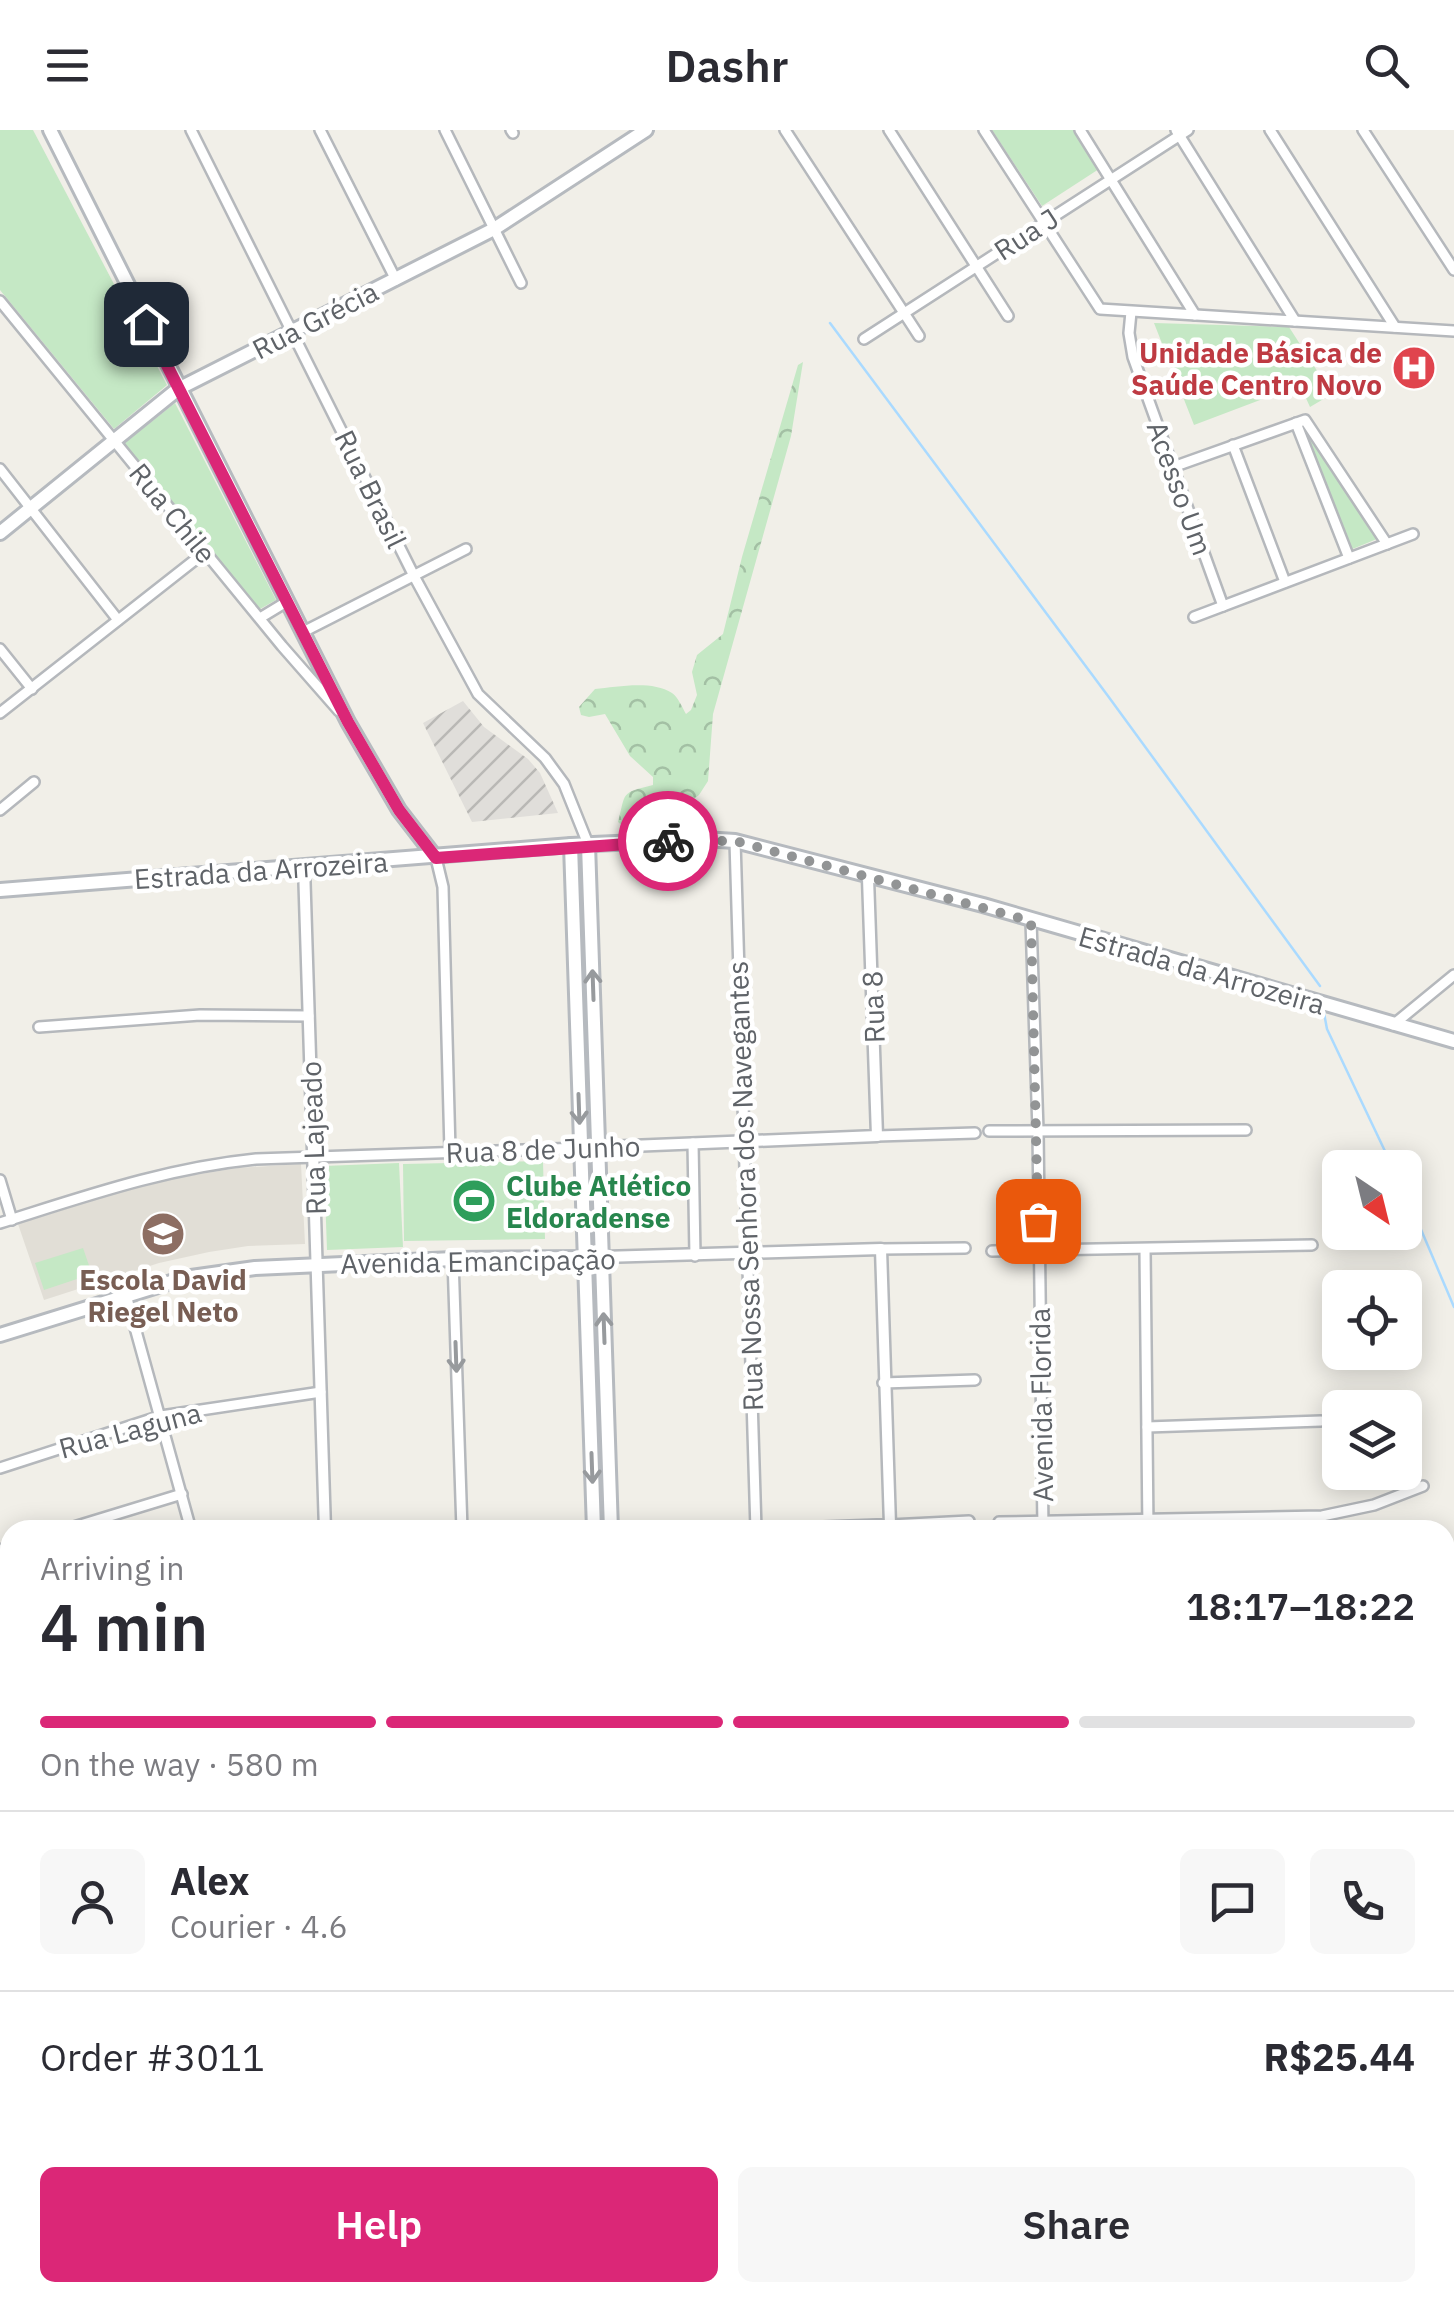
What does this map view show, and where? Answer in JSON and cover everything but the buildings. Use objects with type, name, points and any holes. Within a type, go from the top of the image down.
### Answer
[{"type":"main road","points":[[50,130],[348,722],[399,810],[436,858]]},
{"type":"main road","name":"Rua Grécia","points":[[0,533],[178,389],[494,229],[646,130]]},
{"type":"main road","name":"Estrada da Arrozeira","points":[[0,890],[588,844],[735,841],[1454,1042]]},
{"type":"main road","points":[[588,844],[611,1520]]},
{"type":"main road","points":[[570,846],[594,1520]]},
{"type":"main road","name":"Avenida Emancipação","points":[[0,1335],[126,1295],[220,1272],[452,1259],[602,1258]]},
{"type":"main road","points":[[590,1410],[607,1409]]},
{"type":"street","name":"Rua Brasil","points":[[191,130],[414,576],[478,694],[546,758],[564,784],[588,844]]},
{"type":"street","points":[[320,130],[396,280]]},
{"type":"street","points":[[445,130],[521,283]]},
{"type":"street","points":[[785,130],[919,336]]},
{"type":"street","points":[[889,130],[1008,316]]},
{"type":"street","points":[[984,130],[1100,310],[1454,331]]},
{"type":"street","points":[[1080,130],[1195,315]]},
{"type":"street","points":[[1270,130],[1395,328]]},
{"type":"street","points":[[1363,130],[1454,270]]},
{"type":"street","points":[[1181,132],[1295,322]]},
{"type":"street","name":"Rua J","points":[[864,338],[1181,132]]},
{"type":"street","name":"Rua Chile","points":[[0,301],[348,722]]},
{"type":"street","name":"Acesso Um","points":[[1130,312],[1132,357],[1223,606]]},
{"type":"street","points":[[1173,467],[1300,422]]},
{"type":"street","points":[[1300,422],[1386,544]]},
{"type":"street","points":[[1300,422],[1349,558]]},
{"type":"street","points":[[1234,446],[1285,582]]},
{"type":"street","points":[[0,469],[118,620]]},
{"type":"street","points":[[1194,618],[1413,534]]},
{"type":"street","points":[[304,632],[466,549]]},
{"type":"street","points":[[0,714],[205,552]]},
{"type":"street","points":[[260,618],[288,601]]},
{"type":"street","points":[[0,649],[32,688]]},
{"type":"street","points":[[0,810],[34,782]]},
{"type":"street","points":[[570,846],[580,825]]},
{"type":"street","name":"Rua Nossa Senhora dos Navegantes","points":[[735,841],[754,1520]]},
{"type":"street","points":[[436,858],[442,888],[450,1151]]},
{"type":"street","name":"Rua Lajeado","points":[[304,867],[325,1520]]},
{"type":"street","name":"Rua 8","points":[[868,878],[877,1136]]},
{"type":"street","name":"Avenida Florida","points":[[1031,921],[1043,1520]]},
{"type":"street","points":[[1393,1025],[1454,975]]},
{"type":"street","points":[[38,1027],[200,1014],[309,1016]]},
{"type":"street","points":[[990,1132],[1246,1130]]},
{"type":"street","name":"Rua 8 de Junho","points":[[0,1223],[158,1173],[205,1164],[450,1151],[975,1133]]},
{"type":"street","points":[[693,1143],[695,1256]]},
{"type":"street","points":[[0,1180],[12,1220]]},
{"type":"street","points":[[992,1251],[1312,1245]]},
{"type":"street","name":"Avenida Emancipação","points":[[602,1258],[965,1248]]},
{"type":"street","points":[[881,1249],[890,1520]]},
{"type":"street","points":[[1145,1249],[1148,1520]]},
{"type":"street","points":[[452,1259],[462,1520]]},
{"type":"street","points":[[126,1295],[188,1520]]},
{"type":"street","points":[[883,1382],[975,1380]]},
{"type":"street","name":"Rua Laguna","points":[[0,1468],[161,1416],[321,1392]]},
{"type":"street","points":[[1147,1427],[1321,1421]]},
{"type":"street","points":[[1196,1520],[1322,1516],[1374,1505],[1423,1486]]},
{"type":"street","points":[[97,1520],[182,1494]]},
{"type":"shaded area","points":[[463,701],[484,727],[528,759],[540,773],[558,813],[472,822],[423,723]]},
{"type":"shaded area","name":"Escola David Riegel Neto","points":[[301,1164],[305,1244],[209,1252],[159,1263],[44,1300],[18,1224],[151,1182],[238,1168]]},
{"type":"green space","points":[[0,130],[33,130],[167,385],[114,429],[0,290]]},
{"type":"green space","points":[[992,130],[1075,130],[1099,169],[1042,206]]},
{"type":"green space","points":[[1154,323],[1289,327],[1332,394],[1310,407],[1300,385],[1194,425]]},
{"type":"green space","points":[[803,362],[791,436],[713,714],[708,781],[699,795],[679,810],[668,828],[628,830],[618,822],[624,799],[630,792],[653,785],[653,777],[630,756],[605,714],[581,715],[579,707],[595,689],[645,685],[672,693],[686,714],[691,710],[697,695],[692,672],[697,655],[723,634],[798,365]]},
{"type":"green space","points":[[175,403],[276,600],[260,609],[122,445]]},
{"type":"green space","points":[[1308,432],[1377,539],[1350,550],[1305,433]]},
{"type":"green space","name":"Clube Atlético Eldoradense","points":[[543,1161],[545,1239],[404,1241],[403,1164]]},
{"type":"green space","points":[[399,1163],[403,1247],[327,1250],[324,1166]]},
{"type":"green space","points":[[83,1248],[92,1274],[44,1290],[35,1263]]},
{"type":"waterway","points":[[830,323],[1320,986]]},
{"type":"waterway","points":[[1324,1013],[1327,1029],[1384,1150]]},
{"type":"waterway","points":[[1422,1232],[1454,1307]]},
{"type":"way so far","points":[[668,841],[735,841],[1031,921],[1038,1221]]},
{"type":"place","name":"Unidade Básica de Saúde Centro Novo","points":[[1414,368]]},
{"type":"place","name":"Clube Atlético Eldoradense","points":[[474,1201]]},
{"type":"place","name":"Escola David Riegel Neto","points":[[163,1234]]},
{"type":"route","points":[[146,324],[348,722],[399,810],[436,858],[668,841]]}]
